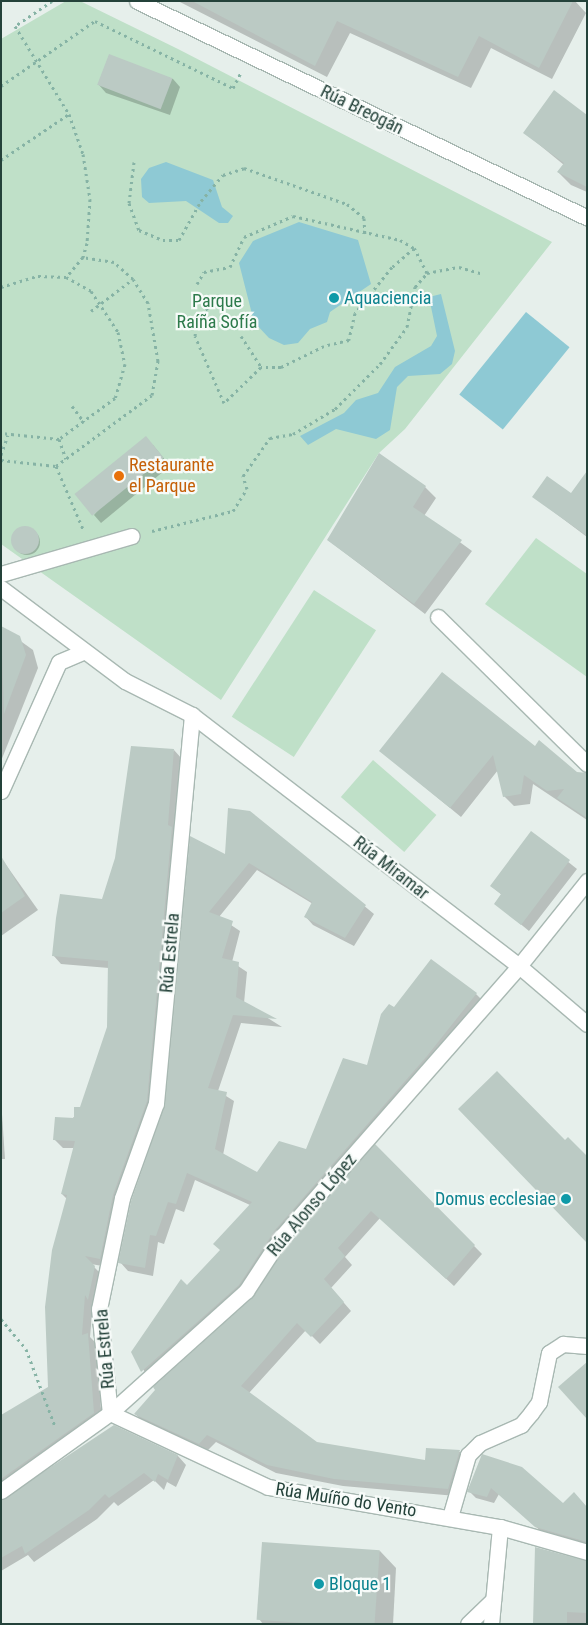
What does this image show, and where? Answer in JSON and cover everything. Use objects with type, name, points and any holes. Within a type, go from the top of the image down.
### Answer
[{"type":"street","name":"Rúa Breogán","points":[[137,1],[587,218]]},
{"type":"street","points":[[1,574],[80,549],[132,536]]},
{"type":"street","points":[[1,588],[83,652],[125,681],[192,715]]},
{"type":"street","points":[[438,616],[587,764]]},
{"type":"street","points":[[1,791],[58,662],[83,652]]},
{"type":"street","name":"Rúa Miramar","points":[[192,715],[519,966],[587,1024]]},
{"type":"street","name":"Rúa Estrela","points":[[110,1413],[99,1309],[122,1198],[156,1103],[192,715]]},
{"type":"street","name":"Rúa Alonso López","points":[[1,1491],[62,1450],[110,1413],[246,1291],[282,1236],[519,966],[587,881]]},
{"type":"street","points":[[450,1517],[468,1455],[480,1443],[521,1425],[539,1402],[549,1353],[564,1344],[587,1346]]},
{"type":"street","name":"Rúa Muíño do Vento","points":[[110,1413],[268,1487],[500,1527],[587,1552]]},
{"type":"street","points":[[491,1624],[500,1527]]},
{"type":"street","points":[[468,1624],[493,1600]]},
{"type":"path","points":[[52,1],[15,26],[69,114],[83,154],[90,199],[83,257],[66,277]]},
{"type":"path","points":[[1,86],[95,21],[233,88],[249,55]]},
{"type":"path","points":[[1,160],[69,114]]},
{"type":"path","points":[[134,162],[129,203],[139,230],[163,240],[179,240],[190,228],[201,200],[223,175],[244,168],[347,204],[364,218],[366,235]]},
{"type":"path","points":[[197,284],[204,272],[230,267],[244,237],[271,222],[293,216],[366,235],[400,240],[414,248],[427,274]]},
{"type":"path","points":[[214,301],[197,319],[195,336],[224,403],[261,368],[281,367],[324,346],[349,340],[355,313],[392,267],[414,248]]},
{"type":"path","points":[[1,460],[56,466],[152,394],[158,361],[154,326],[148,303],[133,279],[114,262],[83,257]]},
{"type":"path","points":[[132,536],[233,511],[247,489],[242,476],[270,438],[293,434],[335,409],[380,364],[406,327],[415,287],[427,274],[459,268],[483,274]]},
{"type":"path","points":[[1,287],[38,276],[66,277],[102,302],[118,332],[125,364],[115,398],[59,439],[1,433]]},
{"type":"path","points":[[91,311],[133,279]]},
{"type":"path","points":[[241,336],[261,368]]},
{"type":"path","points":[[72,406],[84,422]]},
{"type":"path","points":[[1,455],[8,435]]},
{"type":"path","points":[[59,439],[66,459]]},
{"type":"path","points":[[56,466],[83,525],[80,549]]},
{"type":"path","points":[[1,1319],[26,1349],[62,1450]]},
{"type":"green space","name":"Parque Raíña Sofía","points":[[66,1],[80,1],[178,49],[552,242],[405,429],[379,453],[221,700],[1,544],[1,39]]},
{"type":"green space","points":[[536,538],[587,574],[587,677],[485,604]]},
{"type":"green space","points":[[314,590],[376,630],[294,757],[232,717]]},
{"type":"green space","points":[[373,760],[436,815],[404,852],[341,797]]},
{"type":"water","points":[[166,162],[213,180],[222,207],[233,216],[228,223],[219,223],[186,201],[149,203],[142,197],[141,179],[149,168]]},
{"type":"water","points":[[299,222],[358,240],[371,284],[330,312],[327,322],[310,329],[298,343],[284,345],[269,338],[254,322],[239,263],[253,241]]},
{"type":"water","points":[[441,294],[455,351],[452,364],[440,374],[408,376],[397,387],[390,430],[376,439],[336,429],[308,445],[300,436],[344,413],[356,400],[378,393],[395,367],[431,346],[437,336],[429,297]]},
{"type":"water","points":[[526,312],[570,347],[503,430],[459,394]]},
{"type":"building","points":[[192,1],[573,1],[539,68],[479,36],[458,77],[337,21],[315,66]]},
{"type":"building","points":[[109,54],[172,78],[161,109],[97,85]]},
{"type":"building","points":[[554,90],[587,115],[587,187],[557,172],[564,163],[523,133]]},
{"type":"building","name":"Restaurante el Parque","points":[[146,436],[164,458],[92,516],[75,494]]},
{"type":"building","points":[[379,453],[426,486],[413,507],[462,540],[414,604],[327,540]]},
{"type":"building","points":[[587,471],[587,536],[532,497],[547,476],[571,493]]},
{"type":"building","points":[[25,526],[35,530],[39,540],[35,550],[25,554],[15,550],[11,540],[15,530]]},
{"type":"building","points":[[1,626],[20,636],[26,655],[4,714]]},
{"type":"building","points":[[442,672],[535,746],[539,740],[577,772],[587,773],[587,818],[557,798],[564,789],[547,791],[524,775],[521,794],[503,797],[493,755],[450,808],[379,751]]},
{"type":"building","points":[[131,746],[174,749],[168,825],[172,827],[147,1101],[113,1195],[100,1259],[85,1256],[95,1266],[88,1300],[85,1295],[82,1335],[88,1333],[94,1413],[1,1479],[1,1415],[48,1387],[45,1307],[52,1250],[67,1195],[61,1194],[75,1141],[53,1140],[55,1117],[74,1118],[74,1107],[80,1107],[107,1027],[108,961],[52,956],[60,894],[102,899],[115,858]]},
{"type":"building","points":[[228,808],[250,811],[366,905],[345,938],[304,917],[312,902],[249,863],[209,912],[233,921],[222,958],[239,962],[236,997],[277,1019],[233,1015],[208,1088],[227,1092],[215,1149],[257,1172],[279,1141],[306,1149],[343,1058],[367,1065],[381,1014],[389,1004],[394,1007],[431,959],[477,993],[427,1056],[275,1230],[239,1285],[141,1372],[131,1352],[181,1279],[187,1285],[220,1250],[213,1244],[252,1202],[187,1173],[176,1204],[168,1202],[156,1236],[150,1235],[145,1268],[118,1263],[131,1201],[165,1104],[190,836],[225,854]]},
{"type":"building","points":[[531,831],[570,860],[521,925],[494,904],[501,894],[490,886]]},
{"type":"building","points":[[1,856],[25,896],[1,913]]},
{"type":"building","name":"Domus ecclesiae","points":[[497,1071],[565,1140],[568,1137],[587,1156],[587,1243],[458,1109]]},
{"type":"building","points":[[375,1144],[475,1245],[446,1279],[371,1211],[338,1248],[345,1256],[324,1279],[344,1302],[311,1337],[297,1323],[241,1386],[317,1442],[425,1460],[426,1448],[460,1450],[448,1489],[334,1479],[267,1465],[207,1435],[199,1444],[134,1414],[155,1390],[153,1387],[252,1298],[289,1242]]},
{"type":"building","points":[[587,1362],[587,1419],[558,1387]]},
{"type":"building","points":[[114,1425],[178,1455],[168,1480],[158,1474],[155,1482],[144,1473],[109,1498],[105,1494],[89,1510],[25,1554],[22,1546],[1,1558],[1,1500]]},
{"type":"building","points":[[482,1454],[522,1467],[563,1503],[574,1492],[587,1507],[587,1542],[535,1527],[491,1488],[487,1497],[467,1492]]},
{"type":"building","name":"Bloque 1","points":[[262,1542],[380,1550],[375,1624],[316,1624],[257,1620]]},
{"type":"building","points":[[535,1547],[587,1561],[587,1613],[567,1612],[567,1624],[533,1624]]},
{"type":"place","name":"Aquaciencia","points":[[334,298]]},
{"type":"place","name":"Restaurante el Parque","points":[[119,476]]},
{"type":"place","name":"Domus ecclesiae","points":[[566,1199]]},
{"type":"place","name":"Bloque 1","points":[[319,1584]]}]
